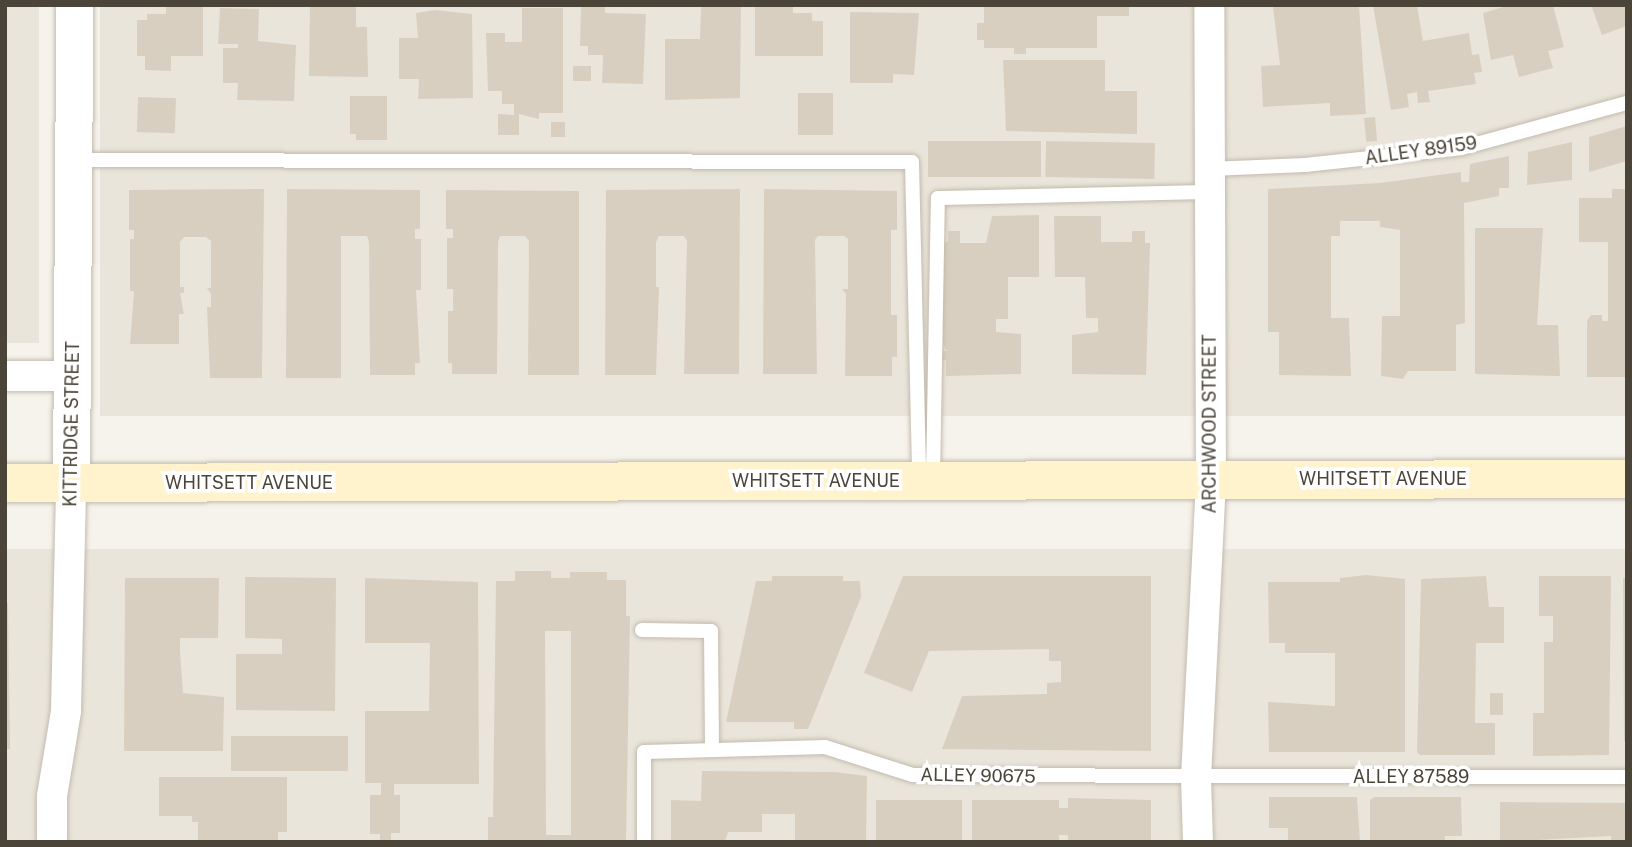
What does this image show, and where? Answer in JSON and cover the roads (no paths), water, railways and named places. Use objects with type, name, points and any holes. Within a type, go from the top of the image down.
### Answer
[{"type":"main road","name":"WHITSETT AVENUE","points":[[5,483],[1627,479]]},
{"type":"street","name":"KITTRIDGE STREET","points":[[52,842],[52,796],[66,711],[73,376],[74,5]]},
{"type":"street","name":"ARCHWOOD STREET","points":[[1198,842],[1196,777],[1211,479],[1209,5]]},
{"type":"street","points":[[5,376],[73,376]]},
{"type":"lane","name":"ALLEY 89159","points":[[926,481],[938,198],[1210,181],[1305,165],[1462,148],[1627,103]]},
{"type":"lane","points":[[72,160],[912,162],[926,481]]},
{"type":"lane","points":[[642,630],[711,631],[712,750]]},
{"type":"lane","name":"ALLEY 90675","points":[[644,842],[644,752],[825,747],[913,775],[1196,777]]},
{"type":"lane","name":"ALLEY 87589","points":[[1196,777],[1627,777]]}]
